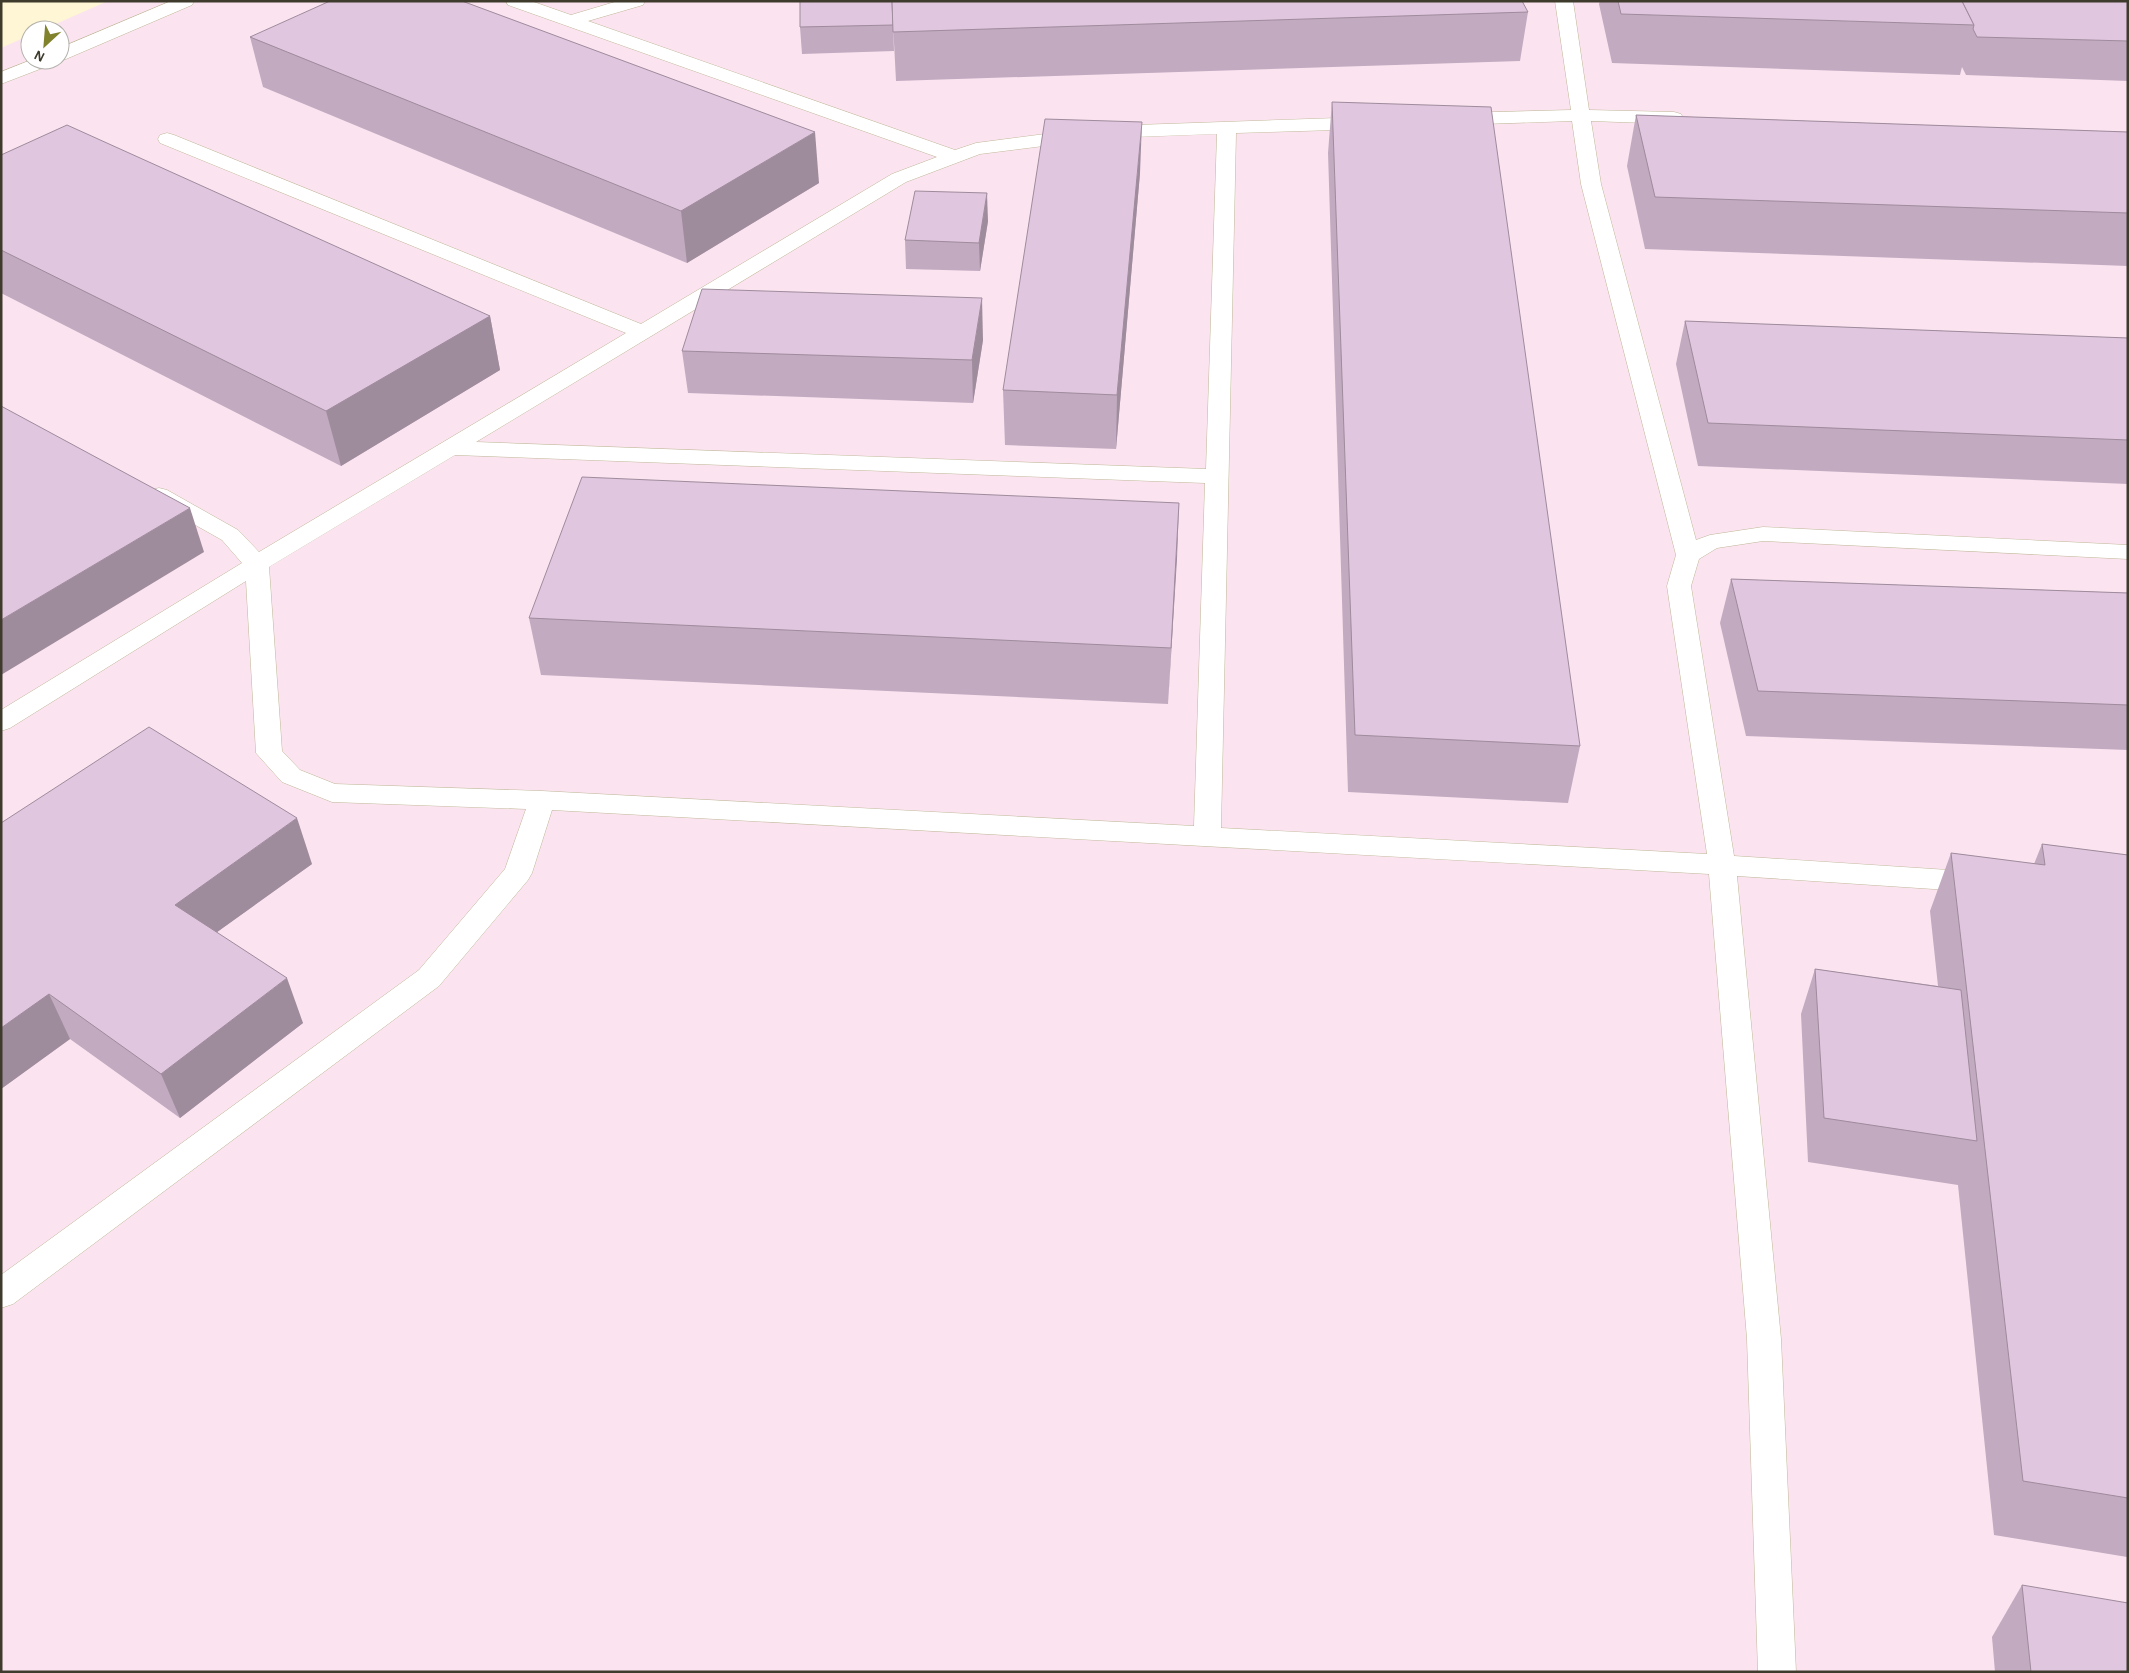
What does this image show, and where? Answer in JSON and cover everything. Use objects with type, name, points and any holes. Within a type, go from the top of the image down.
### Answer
[{"type":"lane","points":[[70,50],[186,1]]},
{"type":"lane","points":[[514,1],[955,157]]},
{"type":"lane","points":[[570,21],[637,1]]},
{"type":"lane","points":[[1564,1],[1591,184],[1688,555],[1680,586],[1722,865],[1764,1339],[1777,1672]]},
{"type":"lane","points":[[1,79],[23,70]]},
{"type":"lane","points":[[1433,120],[1580,115],[1690,119]]},
{"type":"lane","points":[[1,722],[257,564],[899,178],[976,149],[1107,132],[1384,122]]},
{"type":"lane","points":[[1207,837],[1227,128]]},
{"type":"lane","points":[[167,139],[642,332]]},
{"type":"lane","points":[[450,448],[1217,476]]},
{"type":"lane","points":[[137,483],[230,535],[257,564],[268,753],[291,776],[332,793],[542,800],[1722,865],[1999,884]]},
{"type":"lane","points":[[1688,555],[1710,542],[1763,534],[2128,552]]},
{"type":"lane","points":[[1,1294],[429,978],[518,873],[542,800]]},
{"type":"shaded area","points":[[108,1],[2128,1],[2128,1672],[1,1672],[1,48],[20,39],[20,70],[70,70],[70,20],[65,20]]},
{"type":"building","points":[[330,1],[462,1],[815,132],[681,211],[250,37]]},
{"type":"building","points":[[800,1],[892,1],[893,25],[800,27]]},
{"type":"building","points":[[892,1],[1522,1],[1528,12],[893,32]]},
{"type":"building","points":[[1618,1],[1962,1],[1974,25],[1621,14]]},
{"type":"building","points":[[1962,1],[2128,1],[2128,41],[1977,37],[1973,29],[1974,25]]},
{"type":"building","points":[[1332,102],[1491,107],[1580,746],[1355,735]]},
{"type":"building","points":[[1636,115],[2128,132],[2128,213],[1655,197]]},
{"type":"building","points":[[1045,119],[1142,122],[1117,395],[1003,390]]},
{"type":"building","points":[[67,125],[490,316],[326,411],[1,250],[1,155]]},
{"type":"building","points":[[915,191],[987,193],[979,243],[905,240]]},
{"type":"building","points":[[702,289],[982,298],[972,360],[682,351]]},
{"type":"building","points":[[1685,321],[2128,338],[2128,440],[1708,423]]},
{"type":"building","points":[[1,406],[190,508],[1,620]]},
{"type":"building","points":[[582,477],[1179,503],[1171,648],[529,618]]},
{"type":"building","points":[[1731,579],[2128,593],[2128,705],[1758,691]]},
{"type":"building","points":[[149,727],[297,818],[175,905],[287,978],[161,1074],[49,994],[1,1028],[1,823]]},
{"type":"building","points":[[2042,844],[2128,855],[2128,1498],[2023,1481],[1951,853],[2045,865]]},
{"type":"building","points":[[1815,969],[1961,990],[1977,1141],[1824,1118]]},
{"type":"building","points":[[2022,1585],[2128,1603],[2128,1672],[2031,1672]]}]
